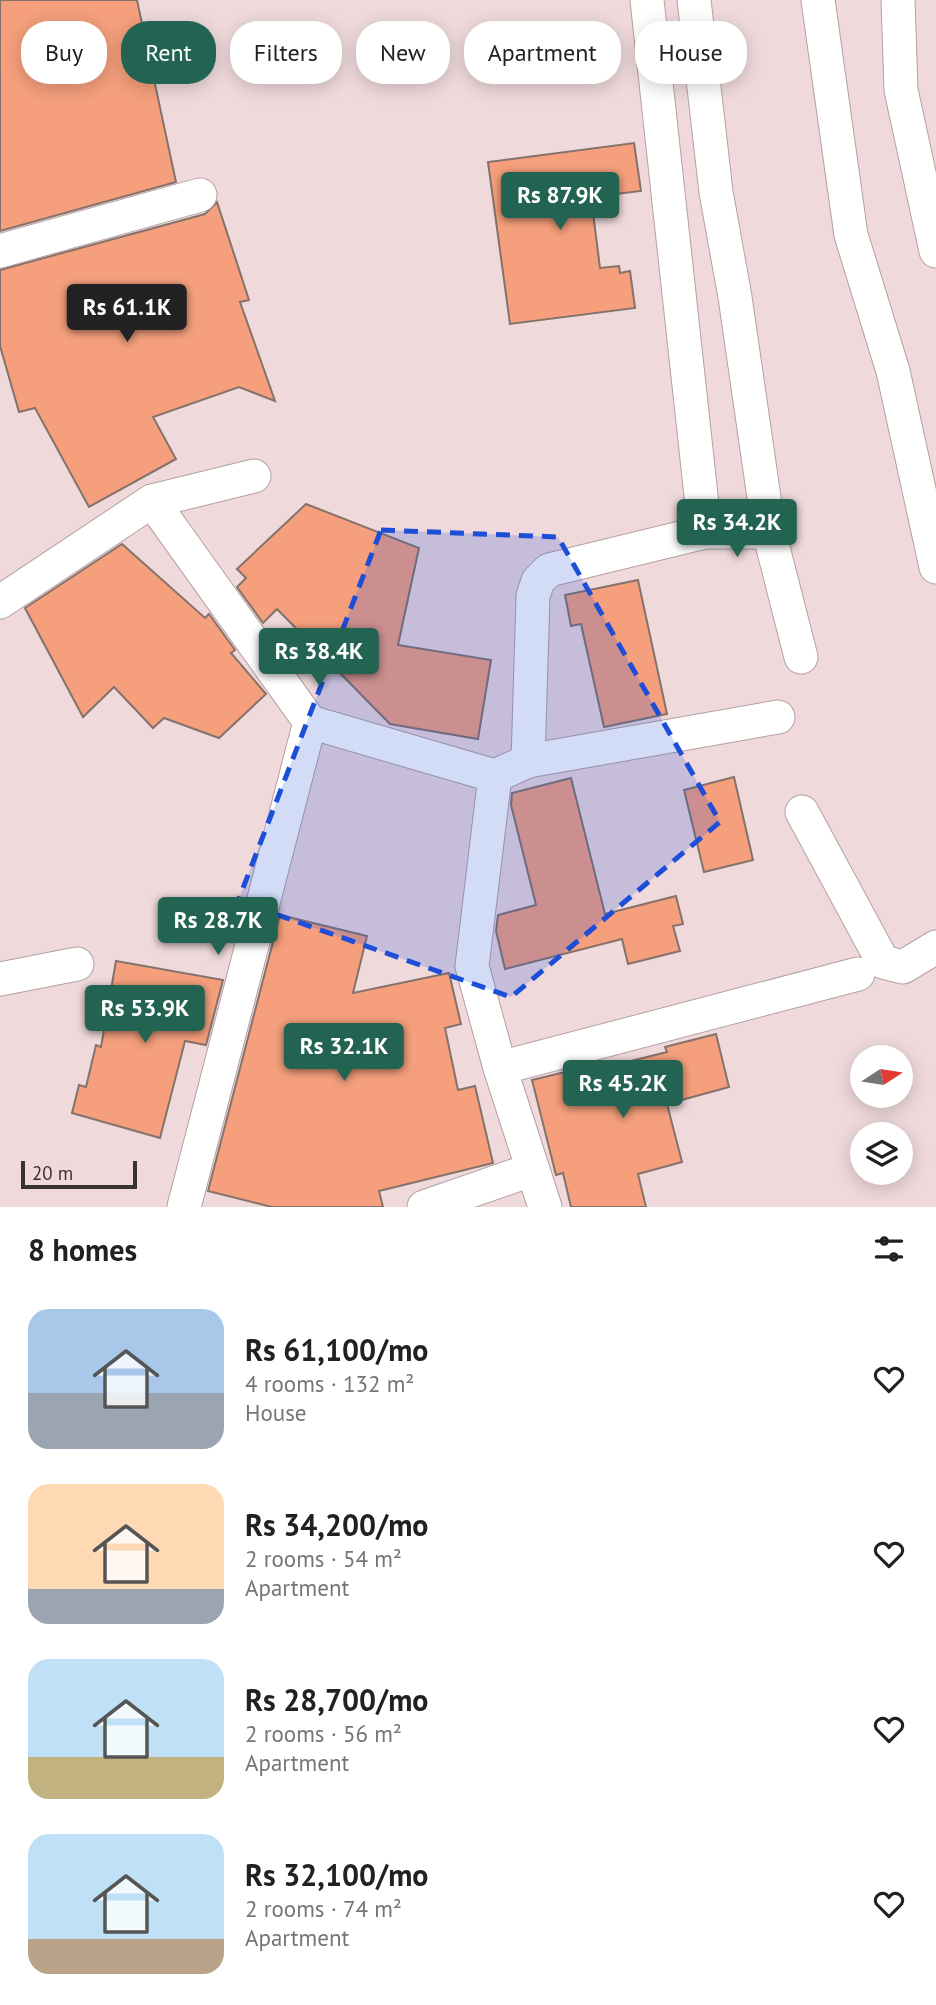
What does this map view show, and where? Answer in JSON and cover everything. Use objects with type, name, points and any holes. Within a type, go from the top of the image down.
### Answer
[{"type":"street","points":[[648,0],[705,532]]},
{"type":"street","points":[[694,0],[716,192],[735,297],[769,532],[801,657]]},
{"type":"street","points":[[818,0],[850,235],[893,371],[936,566]]},
{"type":"street","points":[[898,0],[901,90],[936,251]]},
{"type":"street","points":[[0,251],[200,195]]},
{"type":"street","points":[[0,602],[152,501],[254,476]]},
{"type":"street","points":[[152,501],[310,722],[495,776],[528,761],[778,717]]},
{"type":"street","points":[[528,761],[533,596],[538,581],[549,570],[705,532],[769,532]]},
{"type":"street","points":[[184,1207],[310,722]]},
{"type":"street","points":[[495,776],[472,965],[500,1068],[545,1207]]},
{"type":"street","points":[[802,812],[883,962],[903,967],[936,947]]},
{"type":"street","points":[[0,979],[77,964]]},
{"type":"street","points":[[500,1068],[858,974]]},
{"type":"street","points":[[424,1207],[531,1170]]},
{"type":"highlighted area","points":[[381,530],[558,537],[720,822],[511,997],[238,901]]},
{"type":"building","points":[[0,0],[137,0],[142,21],[121,21],[121,84],[155,84],[176,182],[0,231]]},
{"type":"building","points":[[634,143],[641,191],[591,197],[600,268],[619,266],[620,273],[630,271],[635,308],[510,324],[488,162]]},
{"type":"building","points":[[217,202],[249,300],[240,302],[275,401],[239,387],[153,417],[176,459],[89,507],[35,408],[19,412],[0,346],[0,270],[205,214]]},
{"type":"building","points":[[306,504],[419,548],[398,645],[491,660],[478,739],[390,724],[277,609],[263,623],[237,587],[246,578],[237,569]]},
{"type":"building","points":[[122,544],[205,618],[209,614],[235,650],[231,653],[266,694],[219,738],[164,718],[153,728],[114,687],[83,717],[25,608]]},
{"type":"building","points":[[638,580],[667,714],[604,727],[581,624],[571,626],[565,595]]},
{"type":"building","points":[[734,777],[753,860],[704,872],[684,790]]},
{"type":"building","points":[[571,778],[605,914],[676,896],[683,924],[673,926],[680,951],[628,964],[622,939],[505,969],[496,931],[498,915],[536,905],[511,805],[512,793]]},
{"type":"building","points":[[280,915],[367,936],[353,993],[449,973],[461,1024],[445,1028],[458,1090],[475,1086],[493,1163],[379,1191],[383,1207],[272,1207],[208,1191]]},
{"type":"building","points":[[116,961],[223,980],[206,1045],[185,1041],[160,1138],[72,1113],[79,1085],[86,1087],[96,1045],[101,1047]]},
{"type":"building","points":[[716,1034],[729,1087],[667,1104],[682,1162],[638,1174],[646,1207],[571,1207],[563,1173],[556,1175],[532,1080],[590,1066],[591,1071],[667,1052],[665,1047]]}]
